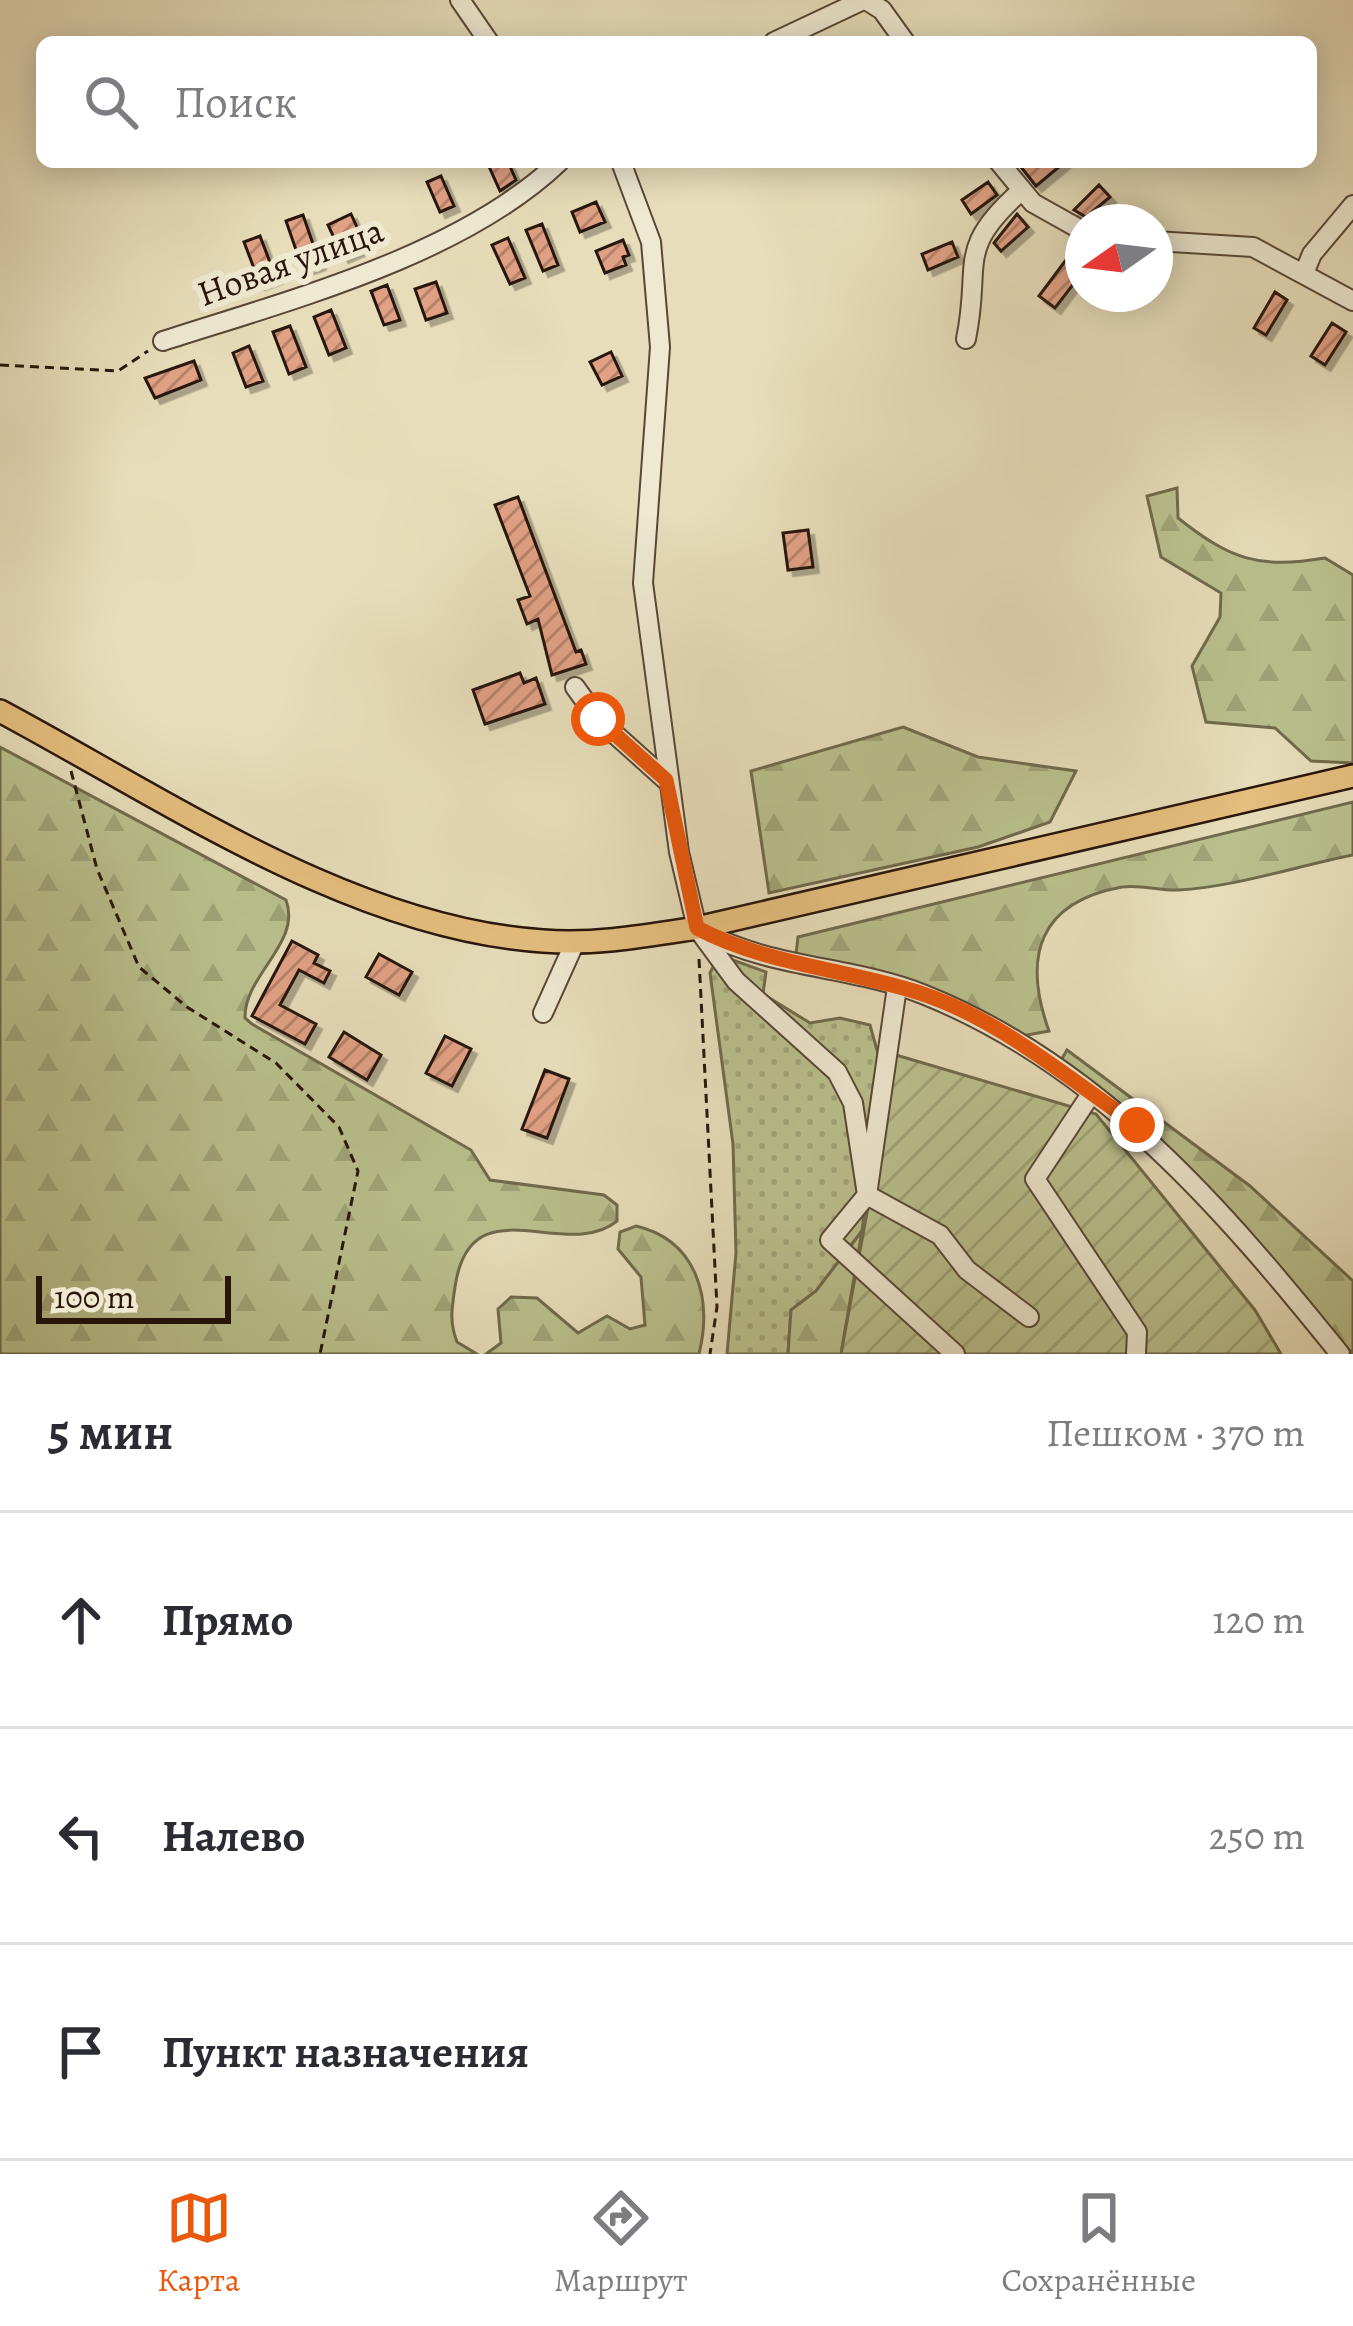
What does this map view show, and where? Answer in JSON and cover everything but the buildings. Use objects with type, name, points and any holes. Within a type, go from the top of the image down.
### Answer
[{"type":"main road","points":[[0,711],[334,890],[447,927],[574,942],[697,928],[1353,776]]},
{"type":"street","points":[[460,0],[484,36]]},
{"type":"street","points":[[787,36],[865,0],[882,10],[901,36]]},
{"type":"street","name":"Новая улица","points":[[163,341],[332,287],[491,215],[526,193],[553,168]]},
{"type":"street","points":[[623,168],[651,242],[660,346],[660,392],[646,487],[643,584],[666,780],[697,928],[736,981],[836,1072],[853,1103],[867,1195]]},
{"type":"street","points":[[1004,168],[1033,203],[1065,221]]},
{"type":"street","points":[[966,339],[970,255],[978,235],[1022,190]]},
{"type":"street","points":[[1305,271],[1312,254],[1353,205]]},
{"type":"street","points":[[1173,242],[1253,247],[1353,301]]},
{"type":"street","points":[[575,688],[598,719],[666,780]]},
{"type":"street","points":[[697,928],[737,950],[897,987],[974,1017],[1091,1094],[1137,1125],[1262,1256],[1332,1350]]},
{"type":"street","points":[[543,1013],[574,942]]},
{"type":"street","points":[[897,987],[867,1195],[830,1240],[955,1354]]},
{"type":"street","points":[[1091,1094],[1035,1179],[1137,1332],[1136,1354]]},
{"type":"street","points":[[867,1195],[940,1235],[967,1270],[1029,1317]]},
{"type":"path","points":[[0,365],[118,371],[163,341]]},
{"type":"path","points":[[65,746],[97,869],[139,967],[187,1007],[276,1063],[340,1127],[358,1171],[320,1354]]},
{"type":"path","points":[[697,928],[717,1307],[710,1354]]},
{"type":"green space","points":[[1177,488],[1178,518],[1230,552],[1263,561],[1325,558],[1353,575],[1353,763],[1311,761],[1275,728],[1206,722],[1192,666],[1220,617],[1221,593],[1161,557],[1147,496]]},
{"type":"green space","points":[[903,727],[978,757],[1076,771],[1050,822],[978,847],[769,893],[751,771]]},
{"type":"green space","points":[[0,747],[286,900],[286,931],[247,1002],[245,1018],[252,1024],[471,1150],[490,1180],[604,1195],[617,1205],[617,1221],[596,1232],[499,1231],[479,1238],[464,1256],[452,1314],[457,1342],[477,1354],[0,1354]]},
{"type":"green space","points":[[1353,802],[1353,855],[1200,888],[1122,887],[1072,905],[1055,919],[1038,956],[1037,979],[1049,1031],[1005,1039],[890,979],[796,954],[798,937]]},
{"type":"green space","points":[[719,955],[766,972],[763,994],[810,1023],[840,1018],[870,1025],[882,1068],[862,1231],[816,1291],[791,1310],[788,1354],[727,1354],[736,1253],[733,1144],[710,973]]},
{"type":"green space","points":[[1067,1050],[1250,1186],[1353,1281],[1353,1354],[1143,1120],[1060,1062]]},
{"type":"green space","points":[[896,1055],[1096,1114],[1255,1310],[1281,1354],[841,1354]]},
{"type":"green space","points":[[636,1226],[673,1244],[695,1274],[704,1312],[699,1354],[486,1354],[501,1343],[498,1309],[511,1297],[537,1298],[578,1333],[607,1316],[630,1329],[645,1325],[641,1277],[618,1249],[620,1232]]},
{"type":"green space","points":[[862,1231],[841,1354],[788,1354],[791,1310],[816,1291]]},
{"type":"route","points":[[598,719],[666,780],[697,928],[737,950],[920,993],[974,1017],[1048,1061],[1137,1125]]}]
